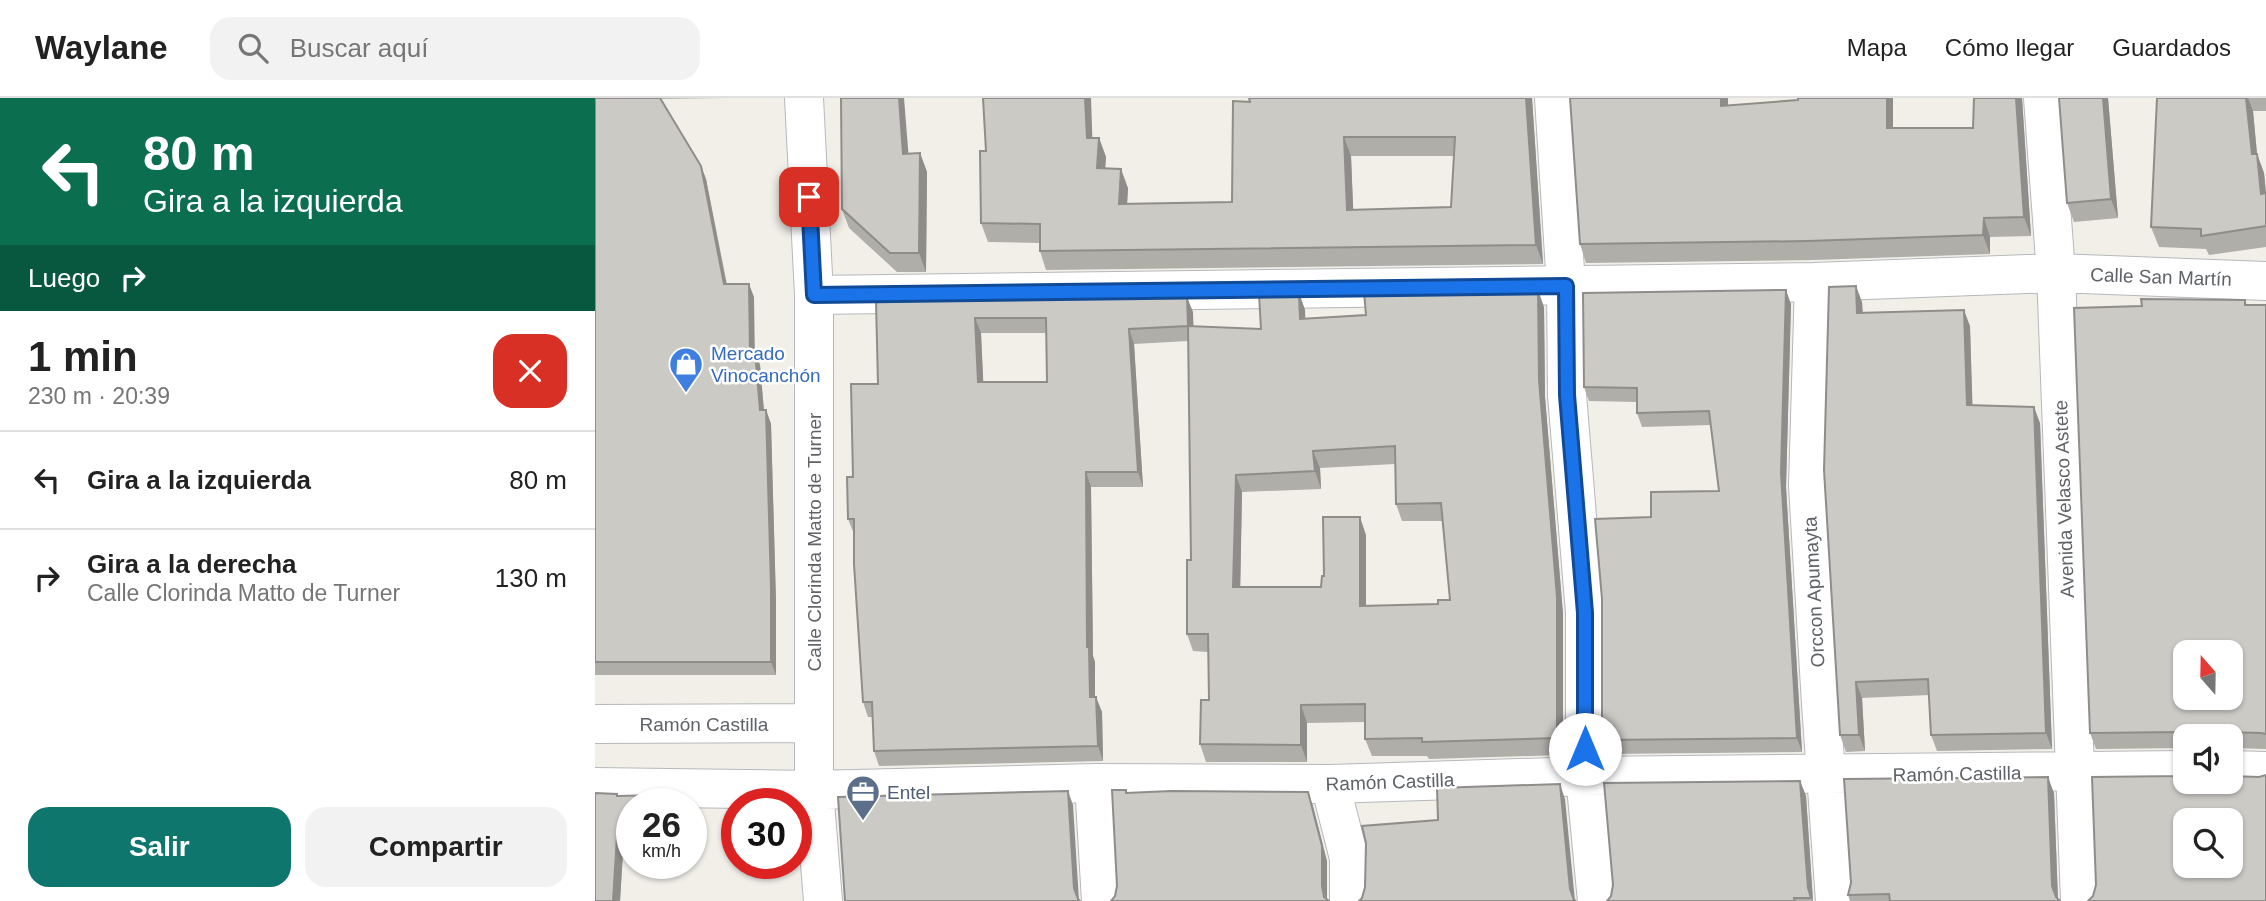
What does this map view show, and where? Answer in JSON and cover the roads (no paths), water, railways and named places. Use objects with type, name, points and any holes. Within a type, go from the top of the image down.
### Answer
[{"type":"street","name":"Calle Clorinda Matto de Turner","points":[[804,98],[814,295],[814,790],[823,901]]},
{"type":"street","points":[[1554,98],[1566,286],[1567,395],[1585,613],[1585,776],[1597,901]]},
{"type":"street","name":"Avenida Velasco Astete","points":[[2043,98],[2056,273],[2080,901]]},
{"type":"street","name":"Calle San Martín","points":[[814,295],[1814,282],[2056,273],[2266,281]]},
{"type":"street","name":"Orccon Apumayta","points":[[1814,282],[1808,486],[1835,901]]},
{"type":"street","name":"Ramón Castilla","points":[[595,724],[813,723]]},
{"type":"street","name":"Ramón Castilla","points":[[595,788],[814,790],[1094,783],[1330,784],[1585,776],[2173,770]]},
{"type":"street","points":[[2243,770],[2266,771]]},
{"type":"street","points":[[1094,783],[1101,901]]},
{"type":"street","points":[[1330,784],[1349,858],[1349,901]]},
{"type":"place","name":"Mercado Vinocanchón","points":[[686,394]]},
{"type":"place","name":"Entel","points":[[863,822]]}]
